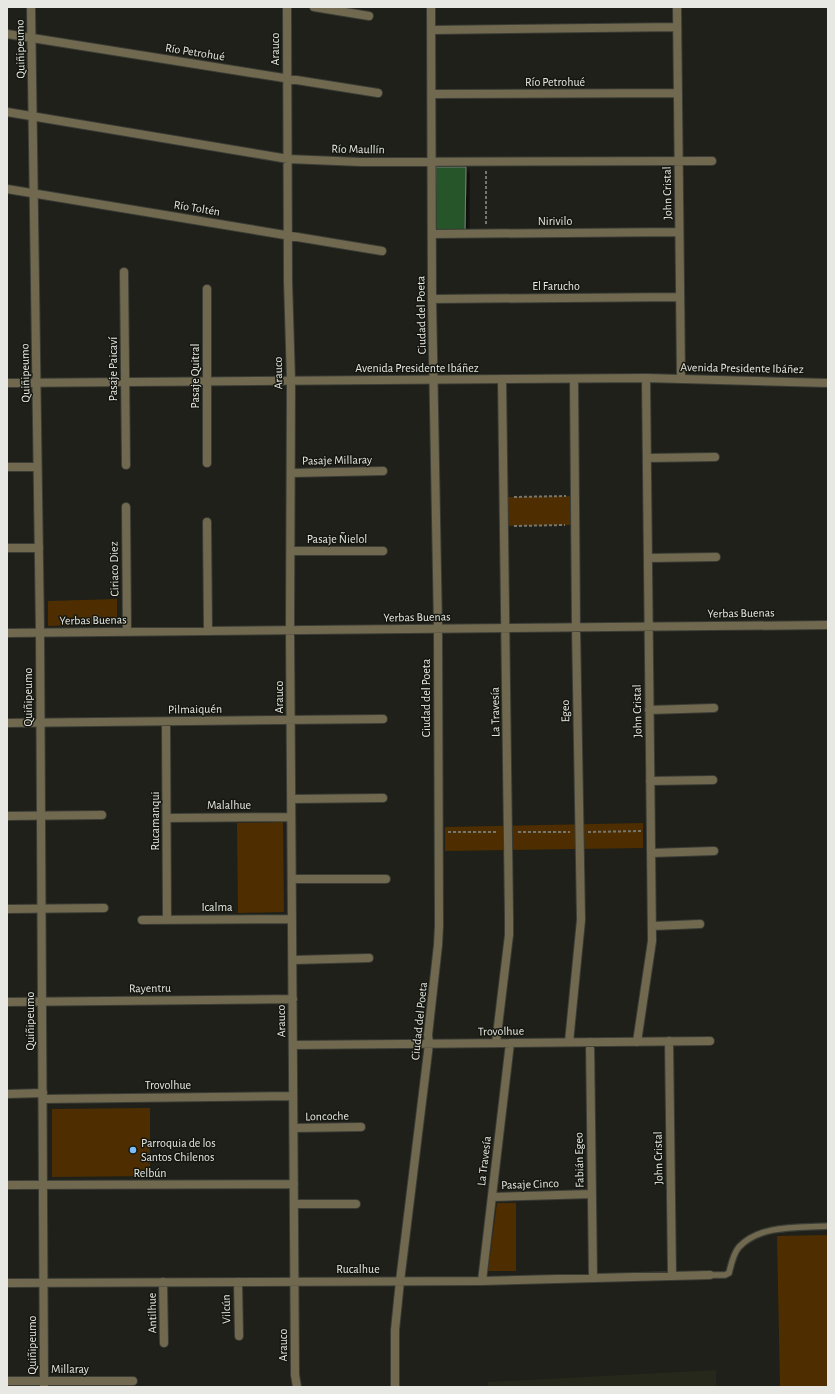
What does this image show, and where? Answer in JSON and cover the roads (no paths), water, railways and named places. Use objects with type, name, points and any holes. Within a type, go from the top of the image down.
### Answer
[{"type":"street","name":"Quiñipeumo","points":[[31,7],[41,723],[44,1384]]},
{"type":"street","name":"Arauco","points":[[287,7],[288,281],[291,381],[290,630],[294,1282],[295,1376],[297,1387]]},
{"type":"street","points":[[314,7],[369,16]]},
{"type":"street","name":"Ciudad del Poeta","points":[[395,1387],[395,1330],[429,1044],[428,1035],[438,945],[438,628],[432,299],[432,7]]},
{"type":"street","name":"John Cristal","points":[[677,7],[680,379]]},
{"type":"street","points":[[432,30],[677,27]]},
{"type":"street","name":"Río Petrohué","points":[[7,34],[378,93]]},
{"type":"street","name":"Río Petrohué","points":[[432,94],[678,94]]},
{"type":"street","name":"Río Maullín","points":[[7,112],[288,159],[361,162],[712,161]]},
{"type":"street","name":"Río Toltén","points":[[7,189],[382,251]]},
{"type":"street","name":"Nirivilo","points":[[432,234],[679,232]]},
{"type":"street","name":"Pasaje Paicaví","points":[[124,272],[126,465]]},
{"type":"street","name":"Pasaje Quitral","points":[[207,289],[207,463]]},
{"type":"street","name":"El Farucho","points":[[432,299],[679,297]]},
{"type":"street","name":"John Cristal","points":[[637,1042],[652,941],[646,378]]},
{"type":"street","name":"Avenida Presidente Ibáñez","points":[[7,383],[646,378],[828,382]]},
{"type":"street","name":"Egeo","points":[[569,1042],[580,931],[574,379]]},
{"type":"street","name":"La Travesía","points":[[496,1043],[509,935],[502,380]]},
{"type":"street","points":[[647,458],[715,457]]},
{"type":"street","points":[[7,467],[37,466]]},
{"type":"street","name":"Pasaje Millaray","points":[[291,473],[383,471]]},
{"type":"street","name":"Ciriaco Diez","points":[[126,507],[127,631]]},
{"type":"street","points":[[207,522],[208,631]]},
{"type":"street","points":[[7,548],[39,548]]},
{"type":"street","name":"Pasaje Ñielol","points":[[290,551],[383,551]]},
{"type":"street","points":[[648,558],[716,557]]},
{"type":"street","name":"Yerbas Buenas","points":[[7,632],[828,624]]},
{"type":"street","points":[[649,710],[714,708]]},
{"type":"street","name":"Pilmaiquén","points":[[7,724],[383,719]]},
{"type":"street","name":"Rucamanqui","points":[[166,722],[167,920]]},
{"type":"street","points":[[650,781],[714,780]]},
{"type":"street","points":[[291,799],[383,798]]},
{"type":"street","points":[[7,816],[102,815]]},
{"type":"street","name":"Malalhue","points":[[167,818],[292,817]]},
{"type":"street","points":[[652,853],[714,851]]},
{"type":"street","points":[[292,879],[386,879]]},
{"type":"street","points":[[7,909],[104,908]]},
{"type":"street","name":"Icalma","points":[[142,920],[292,919]]},
{"type":"street","points":[[652,926],[700,924]]},
{"type":"street","points":[[292,960],[369,958]]},
{"type":"street","name":"Rayentru","points":[[7,1002],[293,999]]},
{"type":"street","name":"John Cristal","points":[[669,1041],[672,1275]]},
{"type":"street","name":"Trovolhue","points":[[293,1045],[710,1041]]},
{"type":"street","name":"Fabián Egeo","points":[[590,1042],[593,1278]]},
{"type":"street","name":"La Travesía","points":[[482,1281],[510,1043]]},
{"type":"street","name":"Trovolhue","points":[[7,1094],[43,1096],[293,1096]]},
{"type":"street","name":"Loncoche","points":[[294,1128],[361,1127]]},
{"type":"street","name":"Relbún","points":[[7,1185],[294,1184]]},
{"type":"street","name":"Pasaje Cinco","points":[[492,1197],[592,1194]]},
{"type":"street","points":[[294,1204],[356,1204]]},
{"type":"street","name":"Rucalhue","points":[[7,1283],[482,1281],[710,1275]]},
{"type":"street","name":"Antilhue","points":[[163,1282],[164,1343]]},
{"type":"street","name":"Vilcún","points":[[238,1282],[238,1336]]},
{"type":"street","name":"Millaray","points":[[7,1381],[44,1384],[134,1381]]},
{"type":"lane","points":[[710,1275],[725,1275],[729,1273],[731,1263],[739,1248],[754,1236],[773,1229],[828,1226]]},
{"type":"place","name":"Parroquia de los Santos Chilenos","points":[[133,1150]]}]
